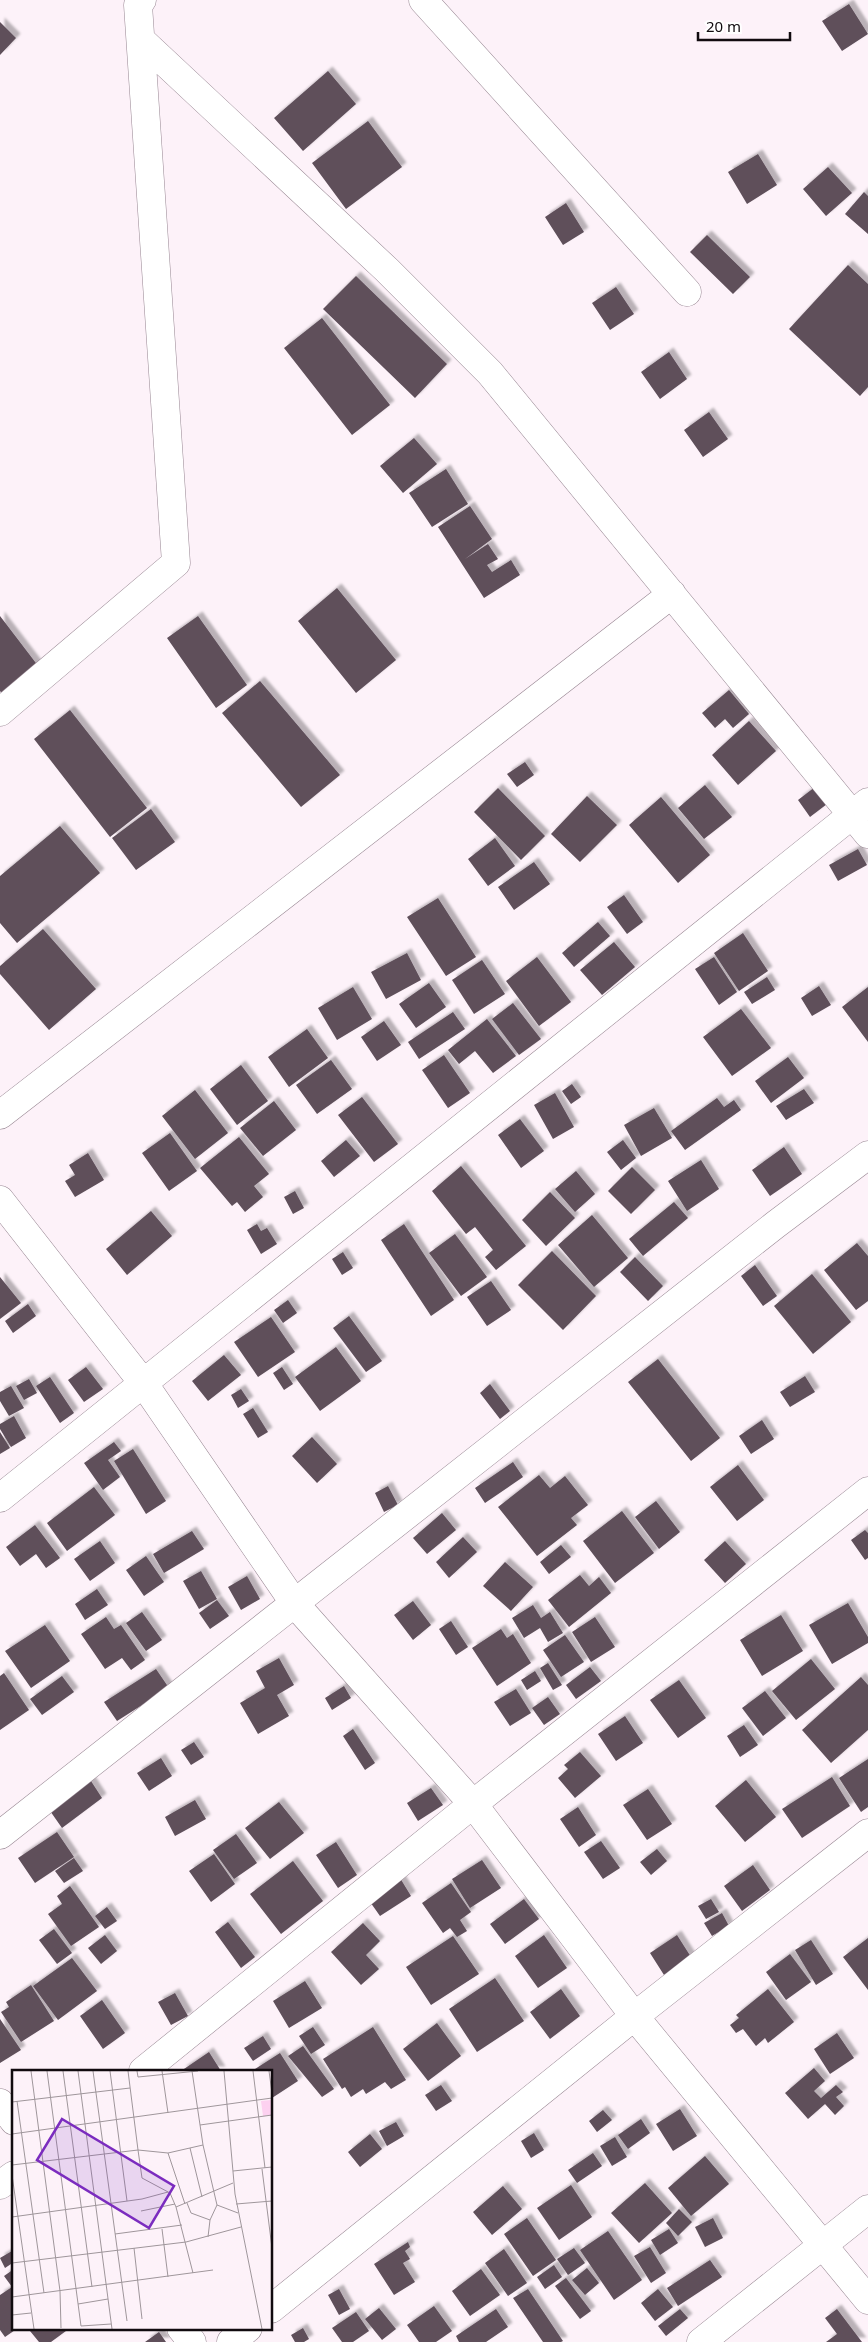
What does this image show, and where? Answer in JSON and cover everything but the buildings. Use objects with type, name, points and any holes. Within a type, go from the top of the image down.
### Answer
[{"type":"street","points":[[0,712],[176,563],[138,5],[142,0]]},
{"type":"street","points":[[423,0],[687,292]]},
{"type":"street","points":[[0,1498],[863,817],[672,594],[490,373],[387,270],[141,40]]},
{"type":"street","points":[[0,1115],[672,594]]},
{"type":"street","points":[[0,1836],[775,1225],[868,1156]]},
{"type":"street","points":[[0,1200],[144,1384],[295,1604],[474,1804],[635,2017],[868,2300]]},
{"type":"street","points":[[144,2070],[474,1804],[868,1491]]},
{"type":"street","points":[[272,2308],[635,2017],[868,1834]]},
{"type":"street","points":[[0,2103],[12,2118]]},
{"type":"street","points":[[0,2186],[12,2176]]},
{"type":"street","points":[[701,2342],[868,2210]]},
{"type":"street","points":[[183,2330],[192,2342]]},
{"type":"street","points":[[231,2342],[246,2330]]}]
